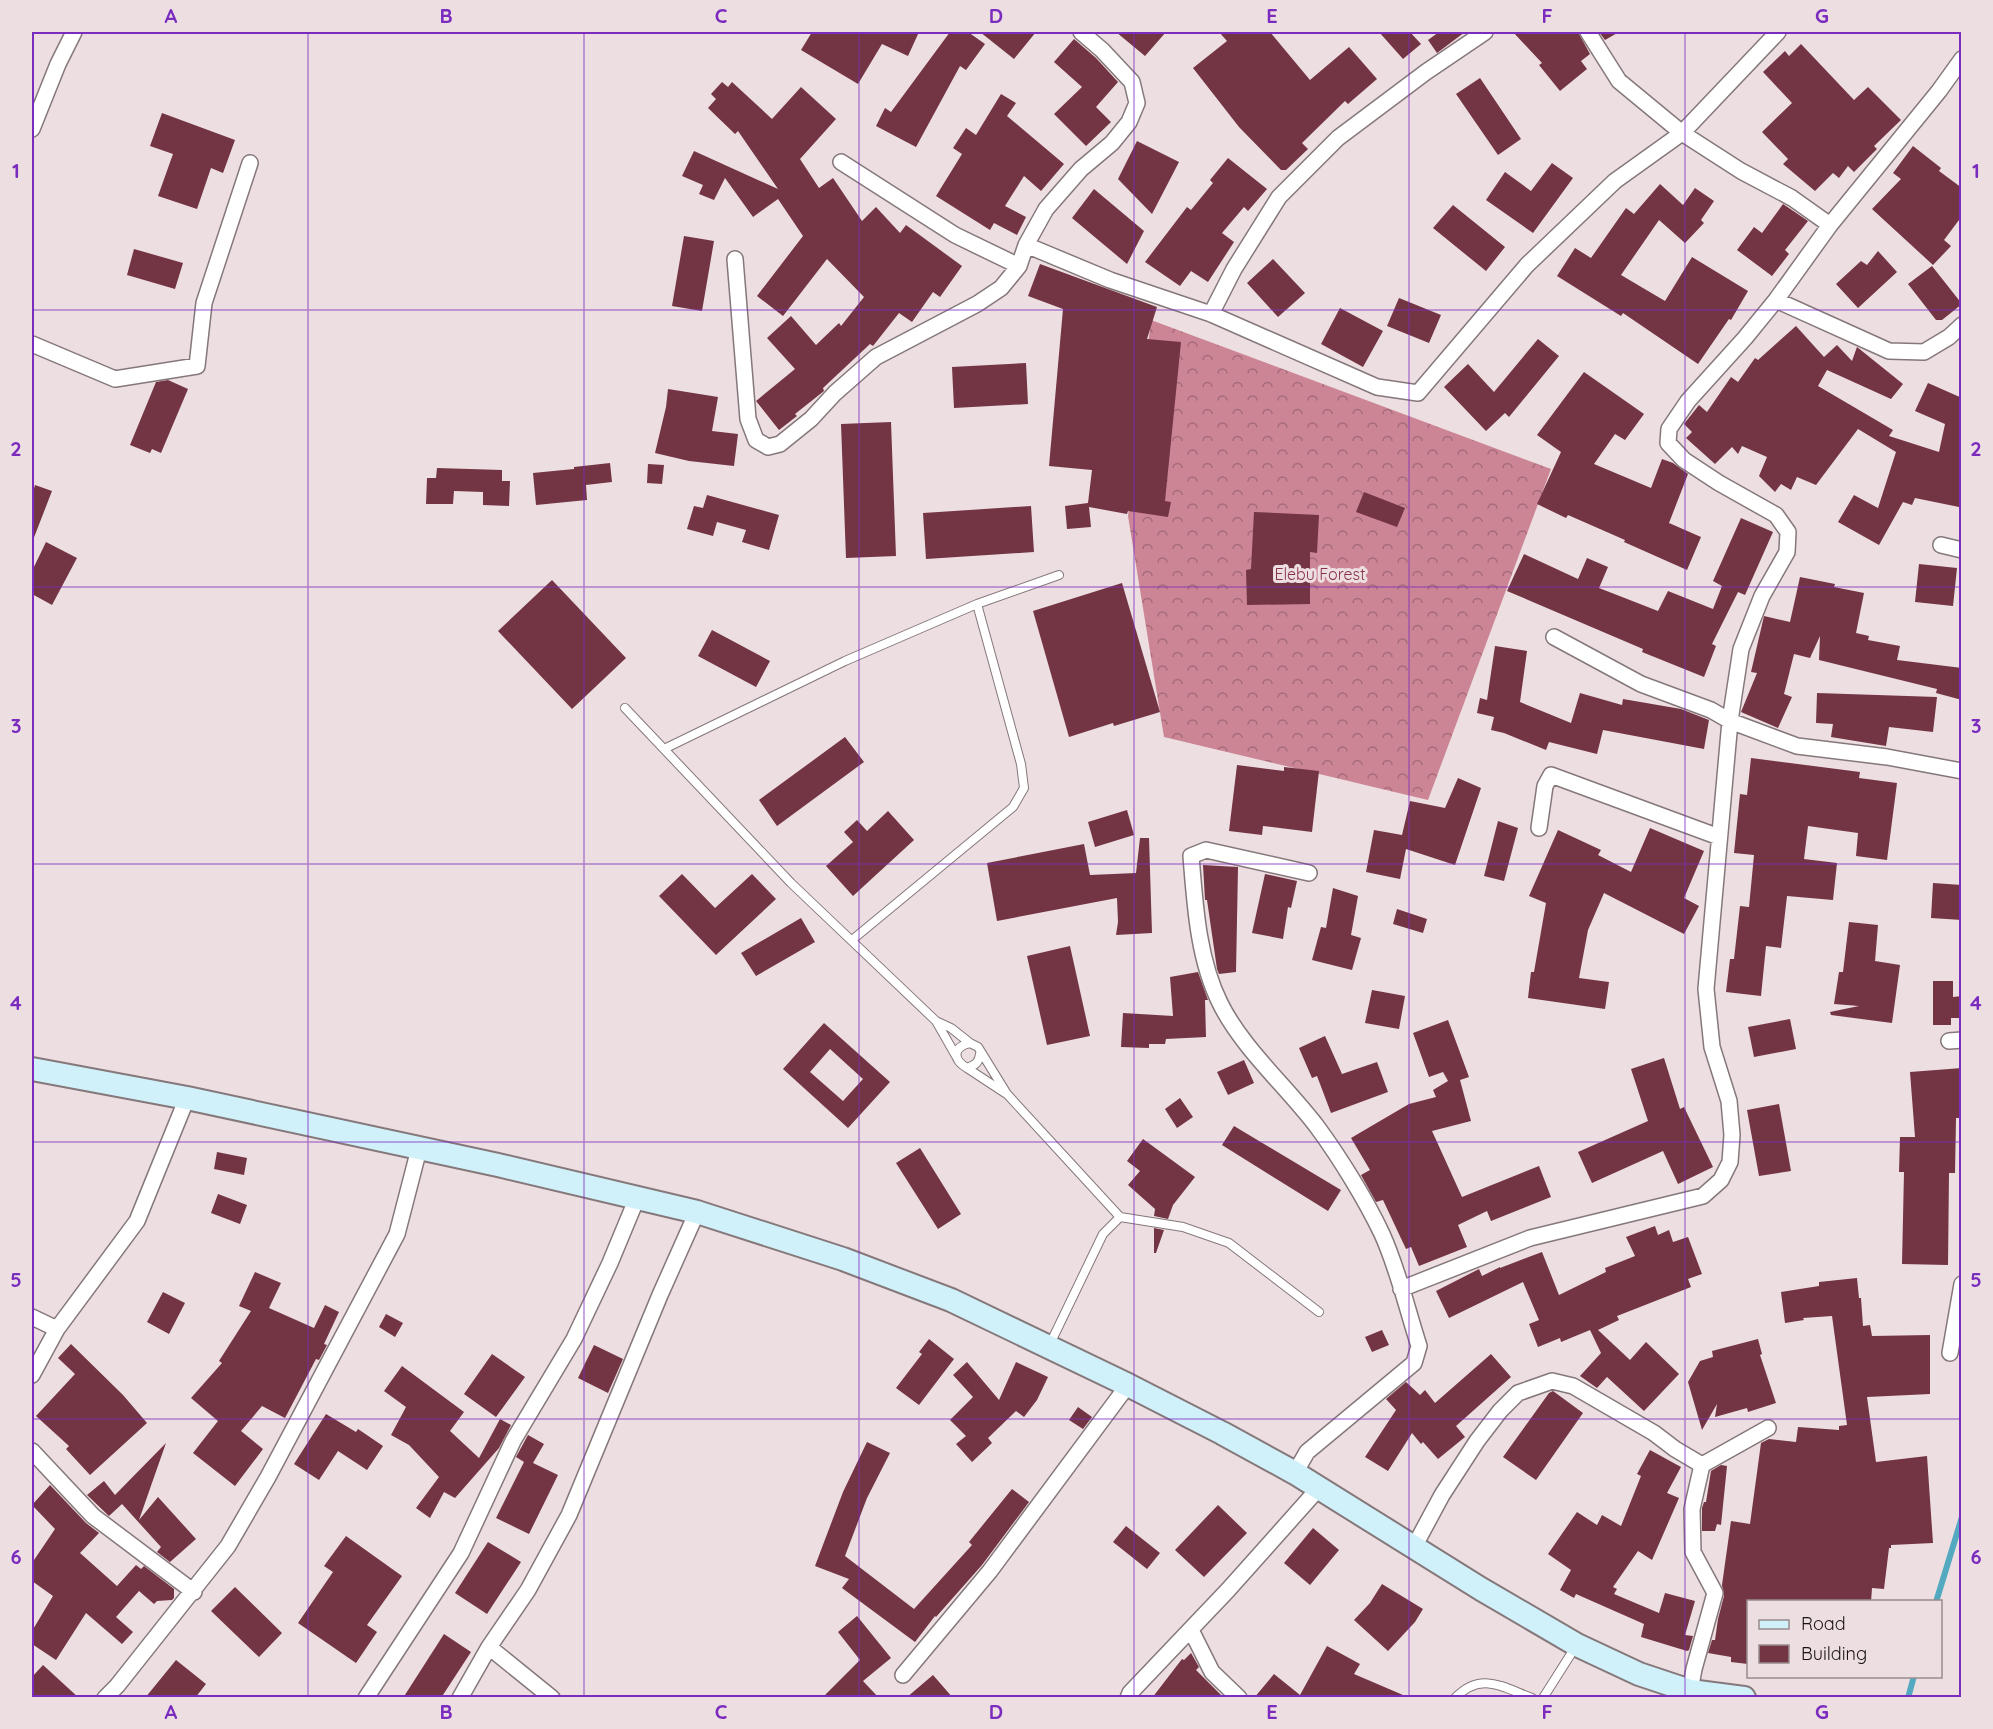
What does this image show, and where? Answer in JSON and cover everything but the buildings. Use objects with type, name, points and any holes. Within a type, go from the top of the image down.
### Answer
[{"type":"main road","points":[[32,1069],[187,1098],[498,1165],[697,1212],[843,1259],[951,1300],[1128,1385],[1295,1473],[1481,1589],[1577,1645],[1639,1674],[1690,1691],[1744,1698]]},
{"type":"street","points":[[32,129],[58,64],[74,32]]},
{"type":"street","points":[[735,259],[748,419],[756,440],[768,447],[780,444],[812,419],[836,393],[876,357],[977,304],[1001,288],[1019,266],[1026,245],[1046,209],[1081,169],[1112,143],[1129,122],[1137,103],[1132,82],[1081,32]]},
{"type":"street","points":[[1211,314],[1234,269],[1279,197],[1338,138],[1426,72],[1485,32]]},
{"type":"street","points":[[1588,32],[1619,81],[1682,133],[1741,171],[1792,198],[1830,225]]},
{"type":"street","points":[[1026,245],[1110,280],[1211,314],[1377,387],[1418,393],[1527,265],[1615,181],[1682,133],[1778,32]]},
{"type":"street","points":[[1401,1289],[1530,1238],[1703,1196],[1721,1180],[1730,1162],[1732,1135],[1729,1101],[1712,1047],[1706,989],[1719,837],[1730,721],[1741,650],[1762,596],[1787,552],[1788,532],[1776,515],[1684,460],[1668,443],[1669,429],[1688,401],[1776,300],[1830,225],[1940,91],[1962,59]]},
{"type":"street","points":[[841,162],[955,235],[1019,266]]},
{"type":"street","points":[[32,344],[115,379],[197,366],[204,303],[250,163]]},
{"type":"street","points":[[1776,300],[1889,351],[1924,351],[1949,337],[1962,325]]},
{"type":"street","points":[[1941,545],[1962,550]]},
{"type":"street","points":[[1554,637],[1641,684],[1797,746],[1887,757],[1962,771]]},
{"type":"street","points":[[1539,828],[1545,786],[1551,775],[1719,837]]},
{"type":"street","points":[[1295,1473],[1307,1452],[1414,1363],[1419,1346],[1382,1234],[1318,1129],[1239,1032],[1220,1003],[1206,961],[1195,906],[1191,856],[1206,850],[1309,873]]},
{"type":"street","points":[[32,1375],[57,1329],[136,1221],[187,1098]]},
{"type":"street","points":[[105,1698],[118,1692],[228,1546],[268,1477],[397,1234],[419,1149]]},
{"type":"street","points":[[366,1698],[461,1553],[513,1441],[574,1339],[610,1263],[637,1198]]},
{"type":"street","points":[[460,1698],[489,1647],[528,1590],[569,1515],[660,1294],[697,1212]]},
{"type":"street","points":[[1950,1353],[1962,1284]]},
{"type":"street","points":[[32,1317],[57,1329]]},
{"type":"street","points":[[1414,1547],[1442,1495],[1477,1441],[1500,1411],[1518,1393],[1552,1381],[1574,1386],[1654,1433],[1674,1449],[1702,1465]]},
{"type":"street","points":[[903,1675],[990,1571],[1128,1385]]},
{"type":"street","points":[[1690,1691],[1715,1593],[1693,1552],[1692,1509],[1702,1465],[1768,1428]]},
{"type":"street","points":[[32,1451],[93,1516],[194,1592]]},
{"type":"street","points":[[1128,1698],[1130,1693],[1191,1630],[1319,1488]]},
{"type":"street","points":[[1191,1630],[1212,1672],[1239,1698]]},
{"type":"street","points":[[489,1647],[552,1698]]},
{"type":"lane","points":[[664,749],[845,661],[977,604],[1059,575]]},
{"type":"lane","points":[[852,940],[1013,807],[1024,788],[1022,764],[977,604]]},
{"type":"lane","points":[[625,708],[791,883],[936,1021],[958,1062],[1006,1094]]},
{"type":"lane","points":[[936,1021],[951,1028],[978,1047],[1006,1094],[1120,1217],[1183,1227],[1228,1243],[1319,1312]]},
{"type":"lane","points":[[956,1056],[961,1045],[970,1043]]},
{"type":"lane","points":[[967,1068],[980,1060],[981,1054]]},
{"type":"lane","points":[[1048,1348],[1103,1234],[1120,1217]]},
{"type":"lane","points":[[1543,1698],[1577,1645]]},
{"type":"lane","points":[[1455,1698],[1471,1684],[1487,1681],[1532,1698]]},
{"type":"green space","name":"Elebu Forest","points":[[1151,320],[1551,469],[1428,800],[1164,737],[1128,516]]},
{"type":"waterway","points":[[1937,1600],[1962,1517]]},
{"type":"waterway","points":[[1908,1698],[1913,1678]]}]
